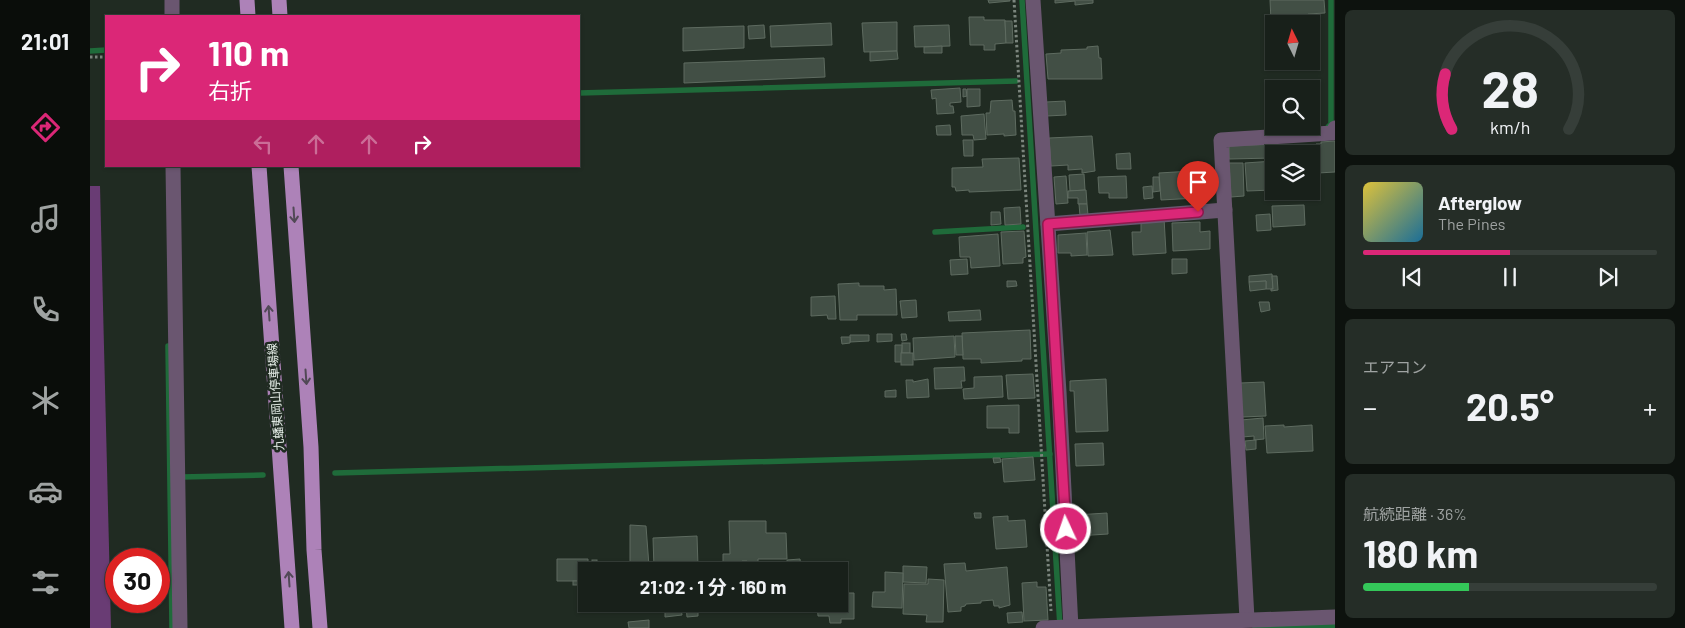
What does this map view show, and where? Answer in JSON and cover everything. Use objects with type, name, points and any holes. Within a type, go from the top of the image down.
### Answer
[{"type":"main road","points":[[247,0],[248,15]]},
{"type":"main road","points":[[279,0],[280,15]]},
{"type":"main road","name":"九蟠東岡山停車場線","points":[[259,167],[292,628]]},
{"type":"main road","points":[[290,167],[310,447],[314,550],[320,628]]},
{"type":"street","points":[[172,0],[172,15]]},
{"type":"street","points":[[1033,0],[1048,224],[1063,628]]},
{"type":"street","points":[[1242,620],[1221,210],[1221,140],[1332,133],[1335,128]]},
{"type":"street","points":[[173,167],[180,628]]},
{"type":"street","points":[[1048,224],[1221,210]]},
{"type":"street","points":[[1043,628],[1335,618]]},
{"type":"path","points":[[1014,0],[1042,459],[1063,628]]},
{"type":"path","points":[[90,57],[105,57]]},
{"type":"shaded area","points":[[90,186],[100,186],[109,548],[105,548],[105,613],[111,613],[111,628],[90,628]]},
{"type":"building","points":[[988,0],[1010,0],[1010,1],[989,3]]},
{"type":"building","points":[[1055,0],[1093,0],[1093,3],[1075,5],[1075,1],[1055,3]]},
{"type":"building","points":[[1270,0],[1324,0],[1325,13],[1271,15]]},
{"type":"building","points":[[969,17],[984,17],[984,20],[1005,20],[1006,43],[995,44],[995,50],[984,50],[984,45],[970,45]]},
{"type":"building","points":[[1005,21],[1012,21],[1013,43],[1006,43]]},
{"type":"building","points":[[897,22],[897,51],[864,52],[862,23]]},
{"type":"building","points":[[831,23],[832,45],[771,47],[770,26]]},
{"type":"building","points":[[764,25],[765,38],[749,39],[748,26]]},
{"type":"building","points":[[949,25],[950,46],[915,47],[914,26]]},
{"type":"building","points":[[744,26],[744,48],[683,51],[683,28]]},
{"type":"building","points":[[942,46],[942,53],[924,53],[924,47]]},
{"type":"building","points":[[1098,46],[1099,58],[1101,58],[1102,79],[1048,79],[1046,54],[1061,53],[1061,50],[1087,49],[1087,47]]},
{"type":"building","points":[[897,51],[898,59],[870,61],[870,52]]},
{"type":"building","points":[[824,58],[825,77],[684,83],[684,63]]},
{"type":"building","points":[[960,88],[961,102],[950,103],[950,106],[953,106],[954,113],[937,114],[936,98],[932,99],[931,90]]},
{"type":"building","points":[[963,89],[966,89],[967,96],[963,97]]},
{"type":"building","points":[[967,89],[980,89],[980,106],[967,107]]},
{"type":"building","points":[[1012,100],[1013,111],[1015,111],[1016,135],[987,135],[986,113],[990,113],[991,101]]},
{"type":"building","points":[[1065,101],[1066,115],[1047,116],[1046,102]]},
{"type":"building","points":[[984,114],[986,139],[974,140],[973,135],[962,135],[961,116]]},
{"type":"building","points":[[950,125],[951,135],[937,135],[936,126]]},
{"type":"building","points":[[1092,136],[1095,171],[1082,173],[1082,169],[1068,170],[1068,165],[1051,166],[1049,138]]},
{"type":"building","points":[[963,140],[973,140],[973,156],[964,156]]},
{"type":"building","points":[[1335,141],[1335,172],[1320,173],[1320,145],[1316,144],[1321,144],[1321,142]]},
{"type":"building","points":[[1276,144],[1265,145],[1265,158],[1229,159],[1229,146]]},
{"type":"building","points":[[1130,153],[1131,169],[1117,169],[1116,154]]},
{"type":"building","points":[[1019,158],[1021,190],[969,192],[969,190],[956,191],[955,187],[952,187],[952,168],[983,167],[982,159]]},
{"type":"building","points":[[1265,162],[1265,190],[1247,191],[1245,163]]},
{"type":"building","points":[[1229,163],[1243,163],[1244,196],[1231,197]]},
{"type":"building","points":[[1209,170],[1210,190],[1197,191],[1197,198],[1161,200],[1159,173]]},
{"type":"building","points":[[1084,174],[1085,190],[1070,191],[1069,175]]},
{"type":"building","points":[[1066,176],[1068,203],[1056,204],[1054,177]]},
{"type":"building","points":[[1126,176],[1127,198],[1109,198],[1109,193],[1099,193],[1098,177]]},
{"type":"building","points":[[1153,177],[1159,177],[1160,191],[1153,192]]},
{"type":"building","points":[[1152,186],[1153,198],[1144,199],[1143,187]]},
{"type":"building","points":[[1086,190],[1087,204],[1078,204],[1078,198],[1068,198],[1068,191]]},
{"type":"building","points":[[1079,204],[1087,204],[1088,215],[1080,216]]},
{"type":"building","points":[[1304,205],[1305,225],[1273,227],[1272,206]]},
{"type":"building","points":[[1020,207],[1021,224],[1005,225],[1004,208]]},
{"type":"building","points":[[991,212],[1000,212],[1001,224],[991,225]]},
{"type":"building","points":[[1270,214],[1271,230],[1257,231],[1256,215]]},
{"type":"building","points":[[1164,218],[1166,253],[1133,255],[1132,232],[1141,232],[1141,219]]},
{"type":"building","points":[[1200,222],[1200,232],[1210,231],[1210,249],[1173,251],[1172,223]]},
{"type":"building","points":[[1110,230],[1113,255],[1088,256],[1087,232]]},
{"type":"building","points":[[1024,231],[1026,257],[1023,258],[1023,263],[1003,264],[1001,232]]},
{"type":"building","points":[[1086,233],[1087,255],[1071,256],[1071,253],[1058,253],[1058,235]]},
{"type":"building","points":[[998,234],[1000,266],[971,268],[970,257],[960,257],[959,237]]},
{"type":"building","points":[[967,259],[968,274],[951,275],[950,260]]},
{"type":"building","points":[[1172,259],[1187,259],[1187,273],[1172,274]]},
{"type":"building","points":[[1272,274],[1273,289],[1266,289],[1266,281],[1249,282],[1249,276]]},
{"type":"building","points":[[1272,276],[1277,276],[1278,290],[1271,291],[1273,289]]},
{"type":"building","points":[[1007,281],[1016,281],[1017,286],[1007,287]]},
{"type":"building","points":[[1266,281],[1266,289],[1250,291],[1249,282]]},
{"type":"building","points":[[859,283],[859,286],[884,286],[884,290],[896,289],[897,315],[857,315],[857,320],[840,320],[838,284]]},
{"type":"building","points":[[835,296],[836,319],[828,319],[827,315],[811,316],[811,297]]},
{"type":"building","points":[[916,300],[917,317],[902,318],[900,301]]},
{"type":"building","points":[[1259,302],[1269,302],[1270,310],[1261,312]]},
{"type":"building","points":[[980,310],[981,320],[949,321],[948,312]]},
{"type":"building","points":[[1030,330],[1031,359],[981,363],[981,359],[963,359],[962,333]]},
{"type":"building","points":[[877,334],[892,334],[892,341],[877,342]]},
{"type":"building","points":[[901,334],[906,334],[907,340],[902,341]]},
{"type":"building","points":[[850,335],[869,335],[869,341],[850,342]]},
{"type":"building","points":[[954,336],[955,357],[914,360],[913,338]]},
{"type":"building","points":[[955,336],[962,336],[963,355],[956,355]]},
{"type":"building","points":[[841,337],[850,337],[850,343],[842,344]]},
{"type":"building","points":[[902,343],[910,343],[910,353],[902,353]]},
{"type":"building","points":[[895,345],[902,345],[901,362],[895,362]]},
{"type":"building","points":[[901,353],[913,353],[913,365],[901,365]]},
{"type":"building","points":[[964,367],[965,381],[961,381],[962,388],[935,389],[934,368]]},
{"type":"building","points":[[1033,374],[1035,398],[1008,399],[1006,375]]},
{"type":"building","points":[[1002,376],[1003,397],[964,399],[963,389],[974,388],[974,377]]},
{"type":"building","points":[[928,379],[929,397],[907,398],[906,380],[913,380],[913,382]]},
{"type":"building","points":[[1106,379],[1108,431],[1076,432],[1074,391],[1070,391],[1070,381]]},
{"type":"building","points":[[1264,382],[1266,416],[1242,417],[1240,383]]},
{"type":"building","points":[[896,390],[896,397],[885,397],[885,391]]},
{"type":"building","points":[[1019,405],[1019,433],[1009,433],[1009,428],[987,428],[987,406]]},
{"type":"building","points":[[1263,418],[1264,439],[1254,440],[1254,436],[1242,437],[1241,420]]},
{"type":"building","points":[[1284,425],[1284,427],[1312,425],[1313,451],[1267,453],[1265,426]]},
{"type":"building","points":[[1256,440],[1256,449],[1246,450],[1245,441]]},
{"type":"building","points":[[1103,443],[1104,465],[1076,466],[1075,444]]},
{"type":"building","points":[[1033,457],[1035,480],[1004,482],[1002,459]]},
{"type":"building","points":[[993,458],[1000,458],[1001,462],[994,463]]},
{"type":"building","points":[[974,513],[981,513],[981,518],[975,518]]},
{"type":"building","points":[[1107,513],[1108,534],[1077,536],[1075,515]]},
{"type":"building","points":[[1008,516],[1008,521],[1025,520],[1027,547],[996,549],[993,517]]},
{"type":"building","points":[[729,521],[766,521],[766,533],[786,533],[787,559],[758,559],[758,562],[723,562],[723,554],[730,554]]},
{"type":"building","points":[[630,525],[646,526],[649,562],[630,562]]},
{"type":"building","points":[[697,536],[698,562],[654,562],[653,538]]},
{"type":"building","points":[[557,559],[588,559],[588,562],[578,562],[578,581],[557,581]]},
{"type":"building","points":[[800,559],[800,562],[787,562],[787,560]]},
{"type":"building","points":[[965,563],[966,571],[1007,567],[1010,605],[999,608],[999,606],[994,606],[993,600],[981,601],[981,603],[966,604],[961,607],[961,611],[948,612],[944,564]]},
{"type":"building","points":[[903,566],[927,567],[926,583],[903,582]]},
{"type":"building","points":[[885,572],[903,573],[902,608],[872,607],[873,592],[885,592]]},
{"type":"building","points":[[928,579],[944,580],[943,622],[926,622],[927,615],[903,614],[904,584],[928,584]]},
{"type":"building","points":[[573,581],[578,581],[578,585],[573,585]]},
{"type":"building","points":[[1037,582],[1037,587],[1046,587],[1048,620],[1024,621],[1022,583]]},
{"type":"building","points":[[848,593],[854,593],[854,619],[841,619],[841,623],[830,623],[829,616],[818,616],[818,612],[848,612]]},
{"type":"building","points":[[665,612],[682,612],[682,615],[665,617]]},
{"type":"building","points":[[687,612],[698,612],[698,616],[687,617]]},
{"type":"building","points":[[1022,612],[1023,622],[1008,623],[1007,613]]},
{"type":"building","points":[[649,620],[649,628],[629,628],[628,622]]},
{"type":"waterway","points":[[1022,0],[1060,627]]},
{"type":"waterway","points":[[1328,127],[1331,124],[1331,0]]},
{"type":"waterway","points":[[90,51],[105,50]]},
{"type":"waterway","points":[[580,93],[1016,81]]},
{"type":"waterway","points":[[935,232],[1023,227]]},
{"type":"waterway","points":[[168,346],[172,628]]},
{"type":"waterway","points":[[335,473],[1050,454]]},
{"type":"waterway","points":[[182,477],[263,475]]},
{"type":"waterway","points":[[1255,628],[1335,626]]},
{"type":"route","points":[[1066,529],[1048,224],[1198,212]]}]
